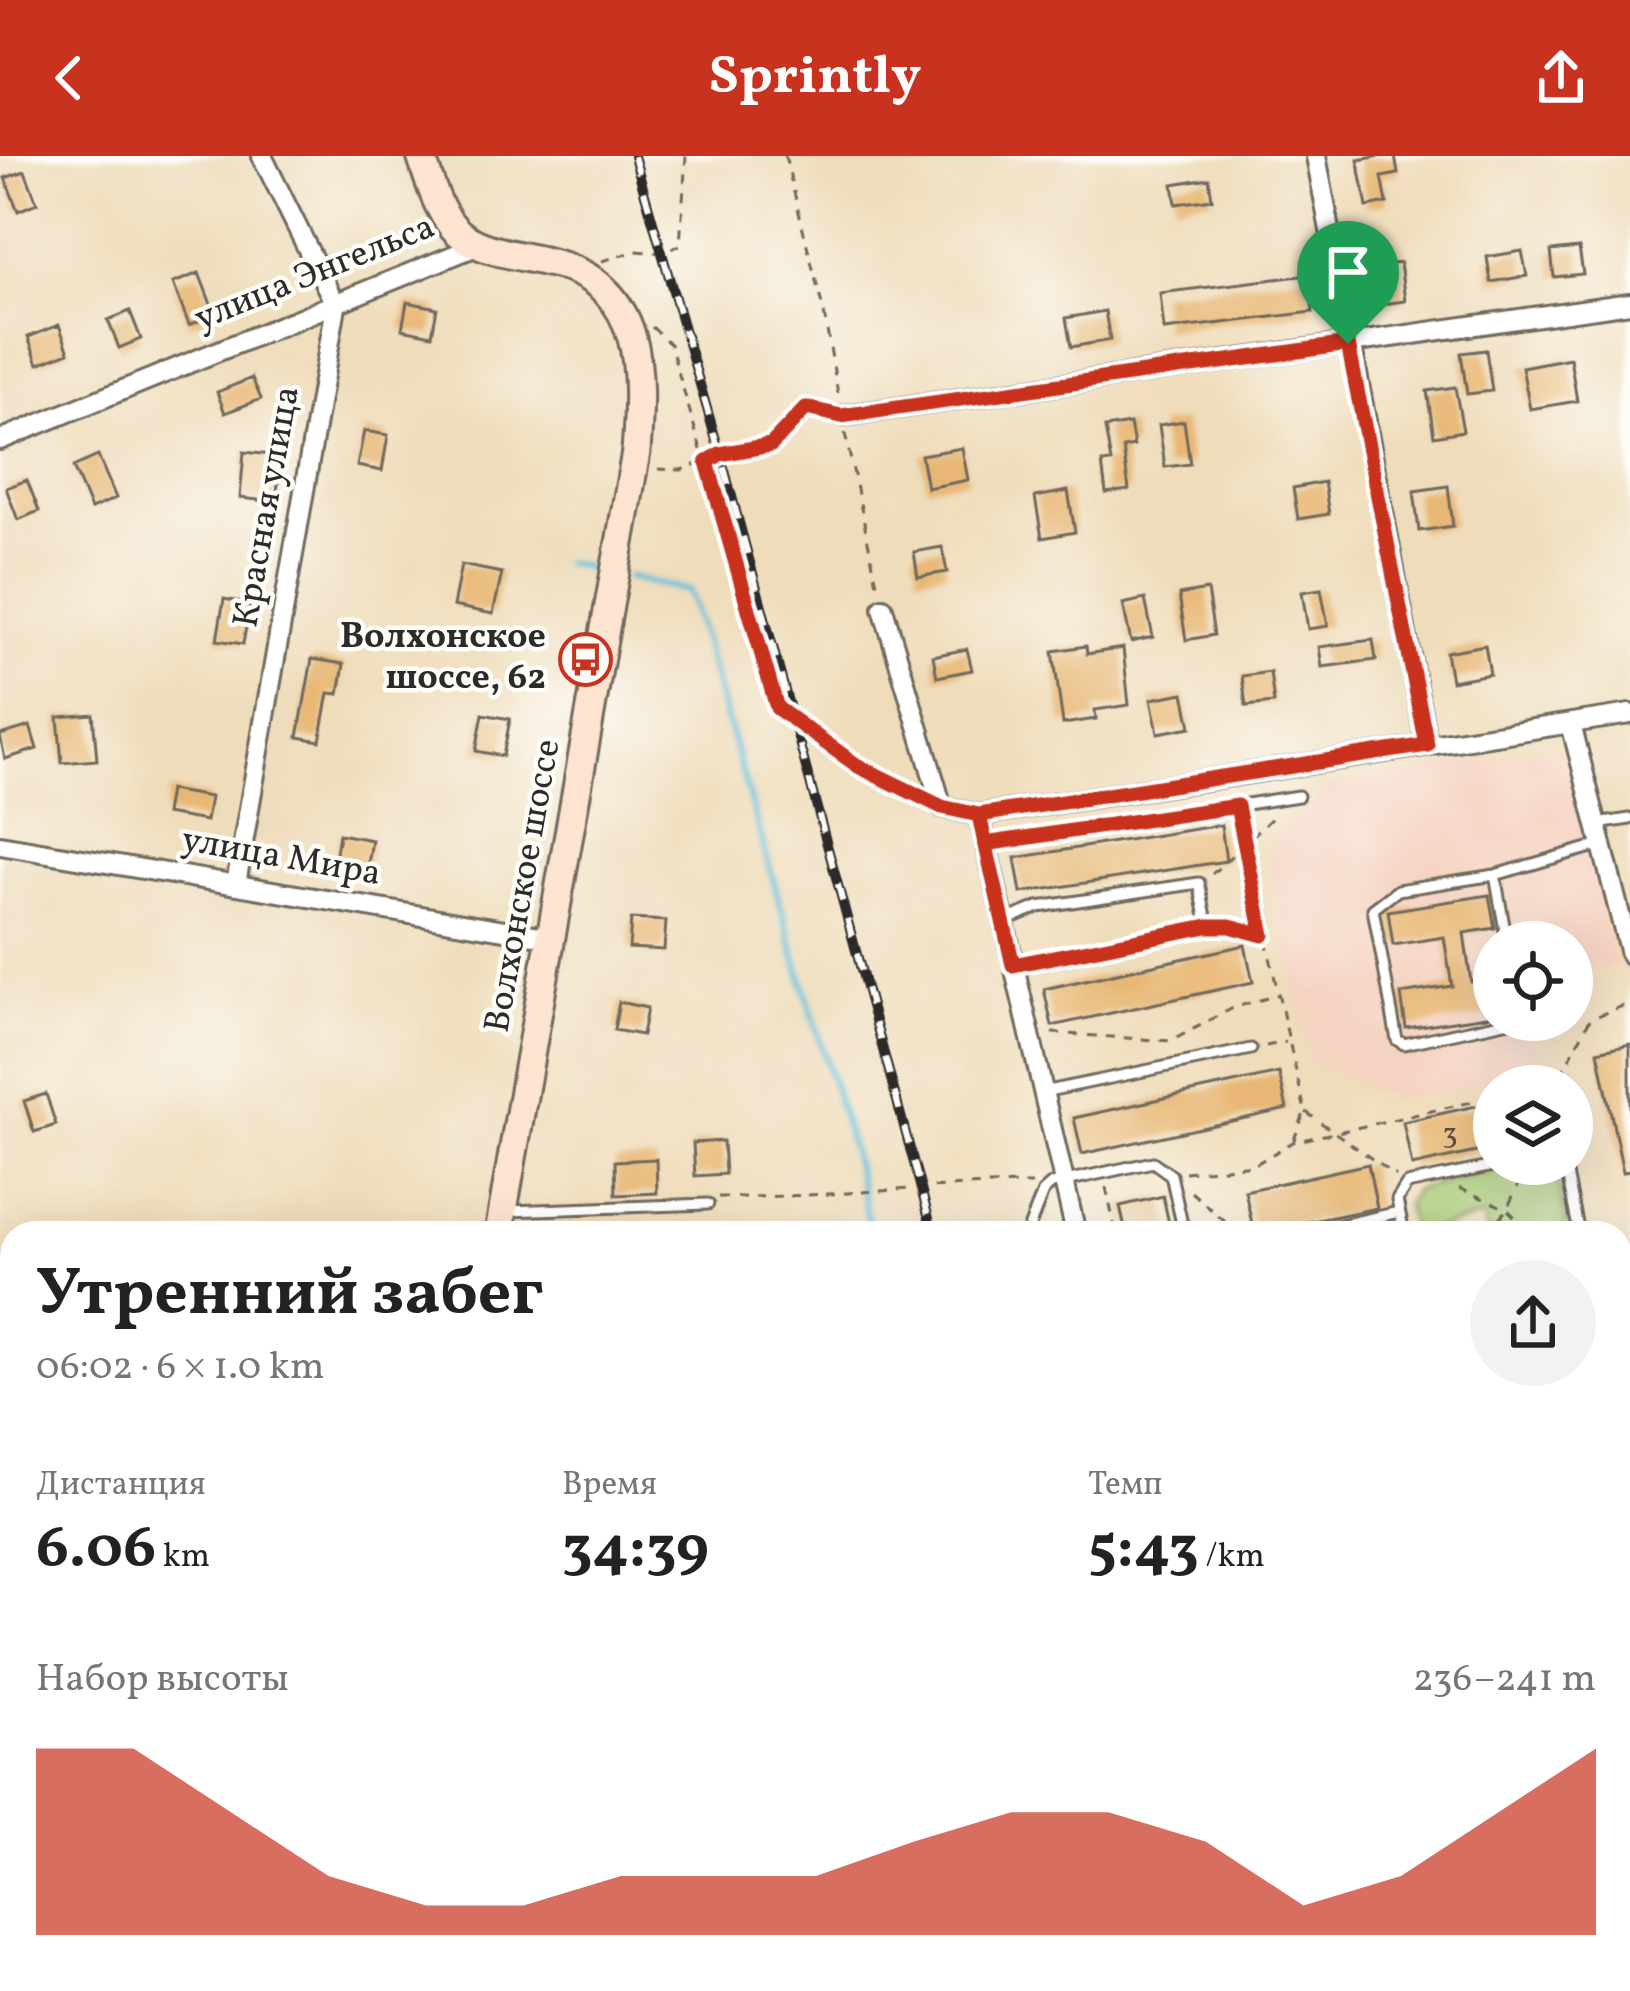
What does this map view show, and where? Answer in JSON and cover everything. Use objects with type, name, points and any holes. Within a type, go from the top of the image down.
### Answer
[{"type":"street","points":[[262,156],[336,307]]},
{"type":"street","points":[[421,156],[444,213],[460,234],[479,245]]},
{"type":"street","points":[[1316,156],[1427,745]]},
{"type":"street","name":"улица Энгельса","points":[[0,440],[479,245],[590,266]]},
{"type":"street","points":[[590,266],[640,331]]},
{"type":"street","points":[[841,416],[1630,303]]},
{"type":"street","name":"Красная улица","points":[[236,884],[336,307]]},
{"type":"street","name":"Волхонское шоссе","points":[[501,1221],[636,452],[640,331]]},
{"type":"street","points":[[883,608],[942,807],[979,815],[1630,714]]},
{"type":"street","points":[[1571,724],[1624,909],[1630,954]]},
{"type":"street","points":[[979,815],[1058,1183],[1072,1221]]},
{"type":"street","name":"улица Мира","points":[[0,845],[552,938]]},
{"type":"lane","points":[[985,844],[1298,796]]},
{"type":"lane","points":[[1597,824],[1630,819]]},
{"type":"lane","points":[[1473,1029],[1404,1044],[1397,1040],[1372,909],[1398,890],[1495,875],[1602,844]]},
{"type":"lane","points":[[1495,875],[1503,921]]},
{"type":"lane","points":[[1003,921],[1038,907],[1199,884],[1208,926],[1013,965]]},
{"type":"lane","points":[[1042,1092],[1251,1049]]},
{"type":"lane","points":[[1031,1221],[1042,1192],[1058,1183],[1153,1162],[1171,1175],[1181,1221]]},
{"type":"lane","points":[[1401,1221],[1397,1200],[1407,1184],[1473,1170]]},
{"type":"lane","points":[[1569,1185],[1577,1221]]},
{"type":"lane","points":[[512,1221],[708,1204]]},
{"type":"lane","points":[[1359,1221],[1399,1212]]},
{"type":"path","points":[[590,266],[636,251],[663,253],[680,245],[686,156]]},
{"type":"path","points":[[785,156],[824,313],[883,608]]},
{"type":"path","points":[[590,266],[612,268]]},
{"type":"path","points":[[640,331],[670,344],[777,708],[858,766],[942,807]]},
{"type":"path","points":[[658,469],[681,470],[720,454],[771,445],[806,408],[841,416]]},
{"type":"path","points":[[1199,884],[1298,796]]},
{"type":"path","points":[[1237,806],[1305,1111],[1293,1142]]},
{"type":"path","points":[[1208,926],[1263,935]]},
{"type":"path","points":[[1038,1033],[1171,1041],[1233,1008],[1277,995]]},
{"type":"path","points":[[1569,1065],[1590,1019],[1630,1003]]},
{"type":"path","points":[[1251,1049],[1288,1042]]},
{"type":"path","points":[[1171,1175],[1254,1165],[1293,1142],[1473,1102]]},
{"type":"path","points":[[1305,1111],[1407,1184]]},
{"type":"path","points":[[1103,1173],[1113,1221]]},
{"type":"path","points":[[1171,1175],[1224,1221]]},
{"type":"path","points":[[1436,1178],[1507,1209],[1519,1221]]},
{"type":"path","points":[[708,1204],[715,1197],[835,1196],[956,1185],[1058,1183]]},
{"type":"path","points":[[1498,1221],[1518,1185]]},
{"type":"shaded area","points":[[1567,746],[1617,967],[1593,971],[1593,921],[1473,921],[1473,1041],[1534,1041],[1538,1065],[1473,1065],[1473,1086],[1399,1101],[1311,1063],[1265,844],[1329,784]]},
{"type":"green space","points":[[1473,1175],[1473,1185],[1559,1185],[1566,1221],[1484,1221],[1483,1217],[1410,1221],[1406,1205],[1414,1190]]},
{"type":"building","points":[[1395,156],[1398,174],[1382,177],[1387,203],[1367,207],[1358,160]]},
{"type":"building","points":[[25,171],[37,203],[18,211],[5,178]]},
{"type":"building","points":[[1209,178],[1212,199],[1176,204],[1173,184]]},
{"type":"building","points":[[1579,248],[1583,274],[1554,277],[1551,251]]},
{"type":"building","points":[[1522,251],[1527,276],[1491,282],[1487,257]]},
{"type":"building","points":[[1400,263],[1405,301],[1382,304],[1377,266]]},
{"type":"building","points":[[199,273],[215,315],[189,325],[173,283]]},
{"type":"building","points":[[1308,275],[1313,312],[1164,330],[1160,293]]},
{"type":"building","points":[[407,302],[437,308],[432,335],[402,329]]},
{"type":"building","points":[[130,311],[141,339],[119,348],[108,320]]},
{"type":"building","points":[[1105,311],[1110,340],[1071,347],[1066,318]]},
{"type":"building","points":[[59,325],[69,352],[38,364],[28,337]]},
{"type":"building","points":[[1486,350],[1492,391],[1467,394],[1461,353]]},
{"type":"building","points":[[1570,358],[1577,401],[1530,409],[1522,367]]},
{"type":"building","points":[[252,378],[261,399],[225,413],[217,392]]},
{"type":"building","points":[[1455,387],[1463,431],[1434,436],[1427,391]]},
{"type":"building","points":[[1184,421],[1190,464],[1165,467],[1159,425]]},
{"type":"building","points":[[1130,424],[1134,446],[1123,448],[1129,490],[1106,493],[1102,463],[1111,462],[1105,428]]},
{"type":"building","points":[[364,431],[388,435],[382,471],[357,466]]},
{"type":"building","points":[[962,448],[968,480],[927,488],[921,455]]},
{"type":"building","points":[[244,452],[281,456],[276,502],[240,498]]},
{"type":"building","points":[[98,456],[116,498],[91,509],[73,467]]},
{"type":"building","points":[[27,480],[39,511],[18,520],[6,488]]},
{"type":"building","points":[[1324,482],[1329,514],[1298,519],[1293,488]]},
{"type":"building","points":[[1448,486],[1453,526],[1419,531],[1414,491]]},
{"type":"building","points":[[1068,491],[1075,532],[1042,538],[1035,497]]},
{"type":"building","points":[[942,547],[947,572],[918,577],[914,552]]},
{"type":"building","points":[[461,565],[502,573],[493,614],[453,606]]},
{"type":"building","points":[[1321,589],[1328,626],[1308,629],[1302,592]]},
{"type":"building","points":[[1207,590],[1214,635],[1186,640],[1179,595]]},
{"type":"building","points":[[224,599],[250,604],[243,644],[217,640]]},
{"type":"building","points":[[1145,599],[1153,637],[1131,642],[1123,604]]},
{"type":"building","points":[[1373,640],[1376,660],[1322,667],[1319,647]]},
{"type":"building","points":[[1485,645],[1490,674],[1451,681],[1446,652]]},
{"type":"building","points":[[1086,646],[1087,654],[1123,648],[1129,705],[1095,710],[1096,719],[1063,724],[1053,651]]},
{"type":"building","points":[[967,649],[972,670],[937,677],[933,656]]},
{"type":"building","points":[[312,659],[344,664],[339,694],[329,693],[320,741],[298,737]]},
{"type":"building","points":[[1270,672],[1274,703],[1246,706],[1242,676]]},
{"type":"building","points":[[1184,693],[1191,727],[1158,733],[1151,699]]},
{"type":"building","points":[[93,714],[97,760],[62,763],[58,717]]},
{"type":"building","points":[[483,714],[510,719],[503,756],[476,751]]},
{"type":"building","points":[[30,726],[37,749],[5,759],[0,735]]},
{"type":"building","points":[[169,790],[210,797],[206,821],[165,814]]},
{"type":"building","points":[[1221,825],[1226,861],[1021,893],[1015,858]]},
{"type":"building","points":[[339,834],[372,840],[366,877],[333,871]]},
{"type":"building","points":[[1489,895],[1494,921],[1473,921],[1473,932],[1464,933],[1473,982],[1473,1018],[1406,1028],[1401,994],[1452,986],[1444,937],[1393,945],[1388,911]]},
{"type":"building","points":[[631,919],[666,921],[664,950],[629,948]]},
{"type":"building","points":[[1245,945],[1253,982],[1052,1026],[1044,989]]},
{"type":"building","points":[[619,1002],[647,1008],[642,1035],[614,1030]]},
{"type":"building","points":[[1630,1044],[1630,1171],[1623,1172],[1598,1051]]},
{"type":"building","points":[[1279,1073],[1287,1109],[1082,1154],[1074,1118]]},
{"type":"building","points":[[46,1094],[56,1125],[34,1132],[24,1101]]},
{"type":"building","points":[[1473,1107],[1473,1153],[1412,1166],[1403,1122]]},
{"type":"building","points":[[723,1141],[725,1174],[695,1176],[693,1143]]},
{"type":"building","points":[[656,1159],[657,1193],[616,1195],[615,1161]]},
{"type":"building","points":[[1368,1164],[1377,1208],[1313,1221],[1251,1221],[1245,1191]]},
{"type":"building","points":[[1163,1196],[1168,1221],[1123,1221],[1120,1206]]},
{"type":"waterway","points":[[563,562],[595,569]]},
{"type":"waterway","points":[[627,577],[689,591],[852,1150],[868,1221]]},
{"type":"railway","points":[[634,156],[930,1221]]},
{"type":"place","name":"Волхонское шоссе, 62","points":[[585,659]]},
{"type":"route","points":[[1348,344],[841,416],[806,408],[771,445],[720,454],[707,462],[777,708],[858,766],[942,807],[979,815],[985,844],[1013,965],[1208,926],[1263,935],[1237,806],[985,844],[979,815],[1427,745],[1348,344]]}]
